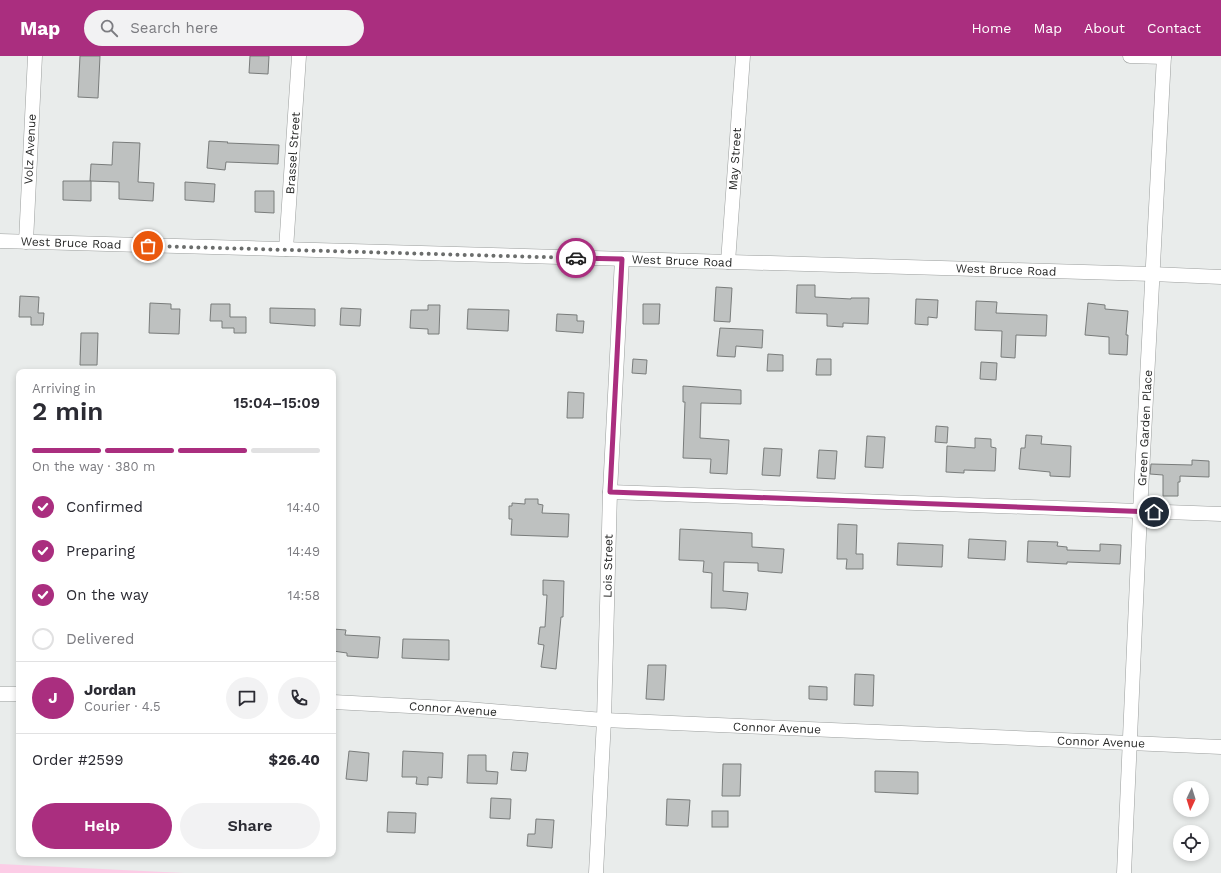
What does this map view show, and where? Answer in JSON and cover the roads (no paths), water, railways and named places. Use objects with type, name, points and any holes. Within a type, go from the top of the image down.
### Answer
[{"type":"street","name":"Volz Avenue","points":[[26,242],[34,56]]},
{"type":"street","name":"Brassel Street","points":[[286,249],[299,56]]},
{"type":"street","name":"May Street","points":[[728,262],[743,56]]},
{"type":"street","points":[[1130,56],[1164,56]]},
{"type":"street","name":"Green Garden Place","points":[[1124,873],[1140,512],[1164,56]]},
{"type":"street","name":"West Bruce Road","points":[[0,241],[1221,277]]},
{"type":"street","name":"Lois Street","points":[[596,873],[604,720],[610,492],[622,259]]},
{"type":"street","points":[[610,492],[1221,514]]},
{"type":"street","points":[[0,694],[16,694]]},
{"type":"street","name":"Connor Avenue","points":[[336,702],[467,709],[604,720],[1221,747]]}]
